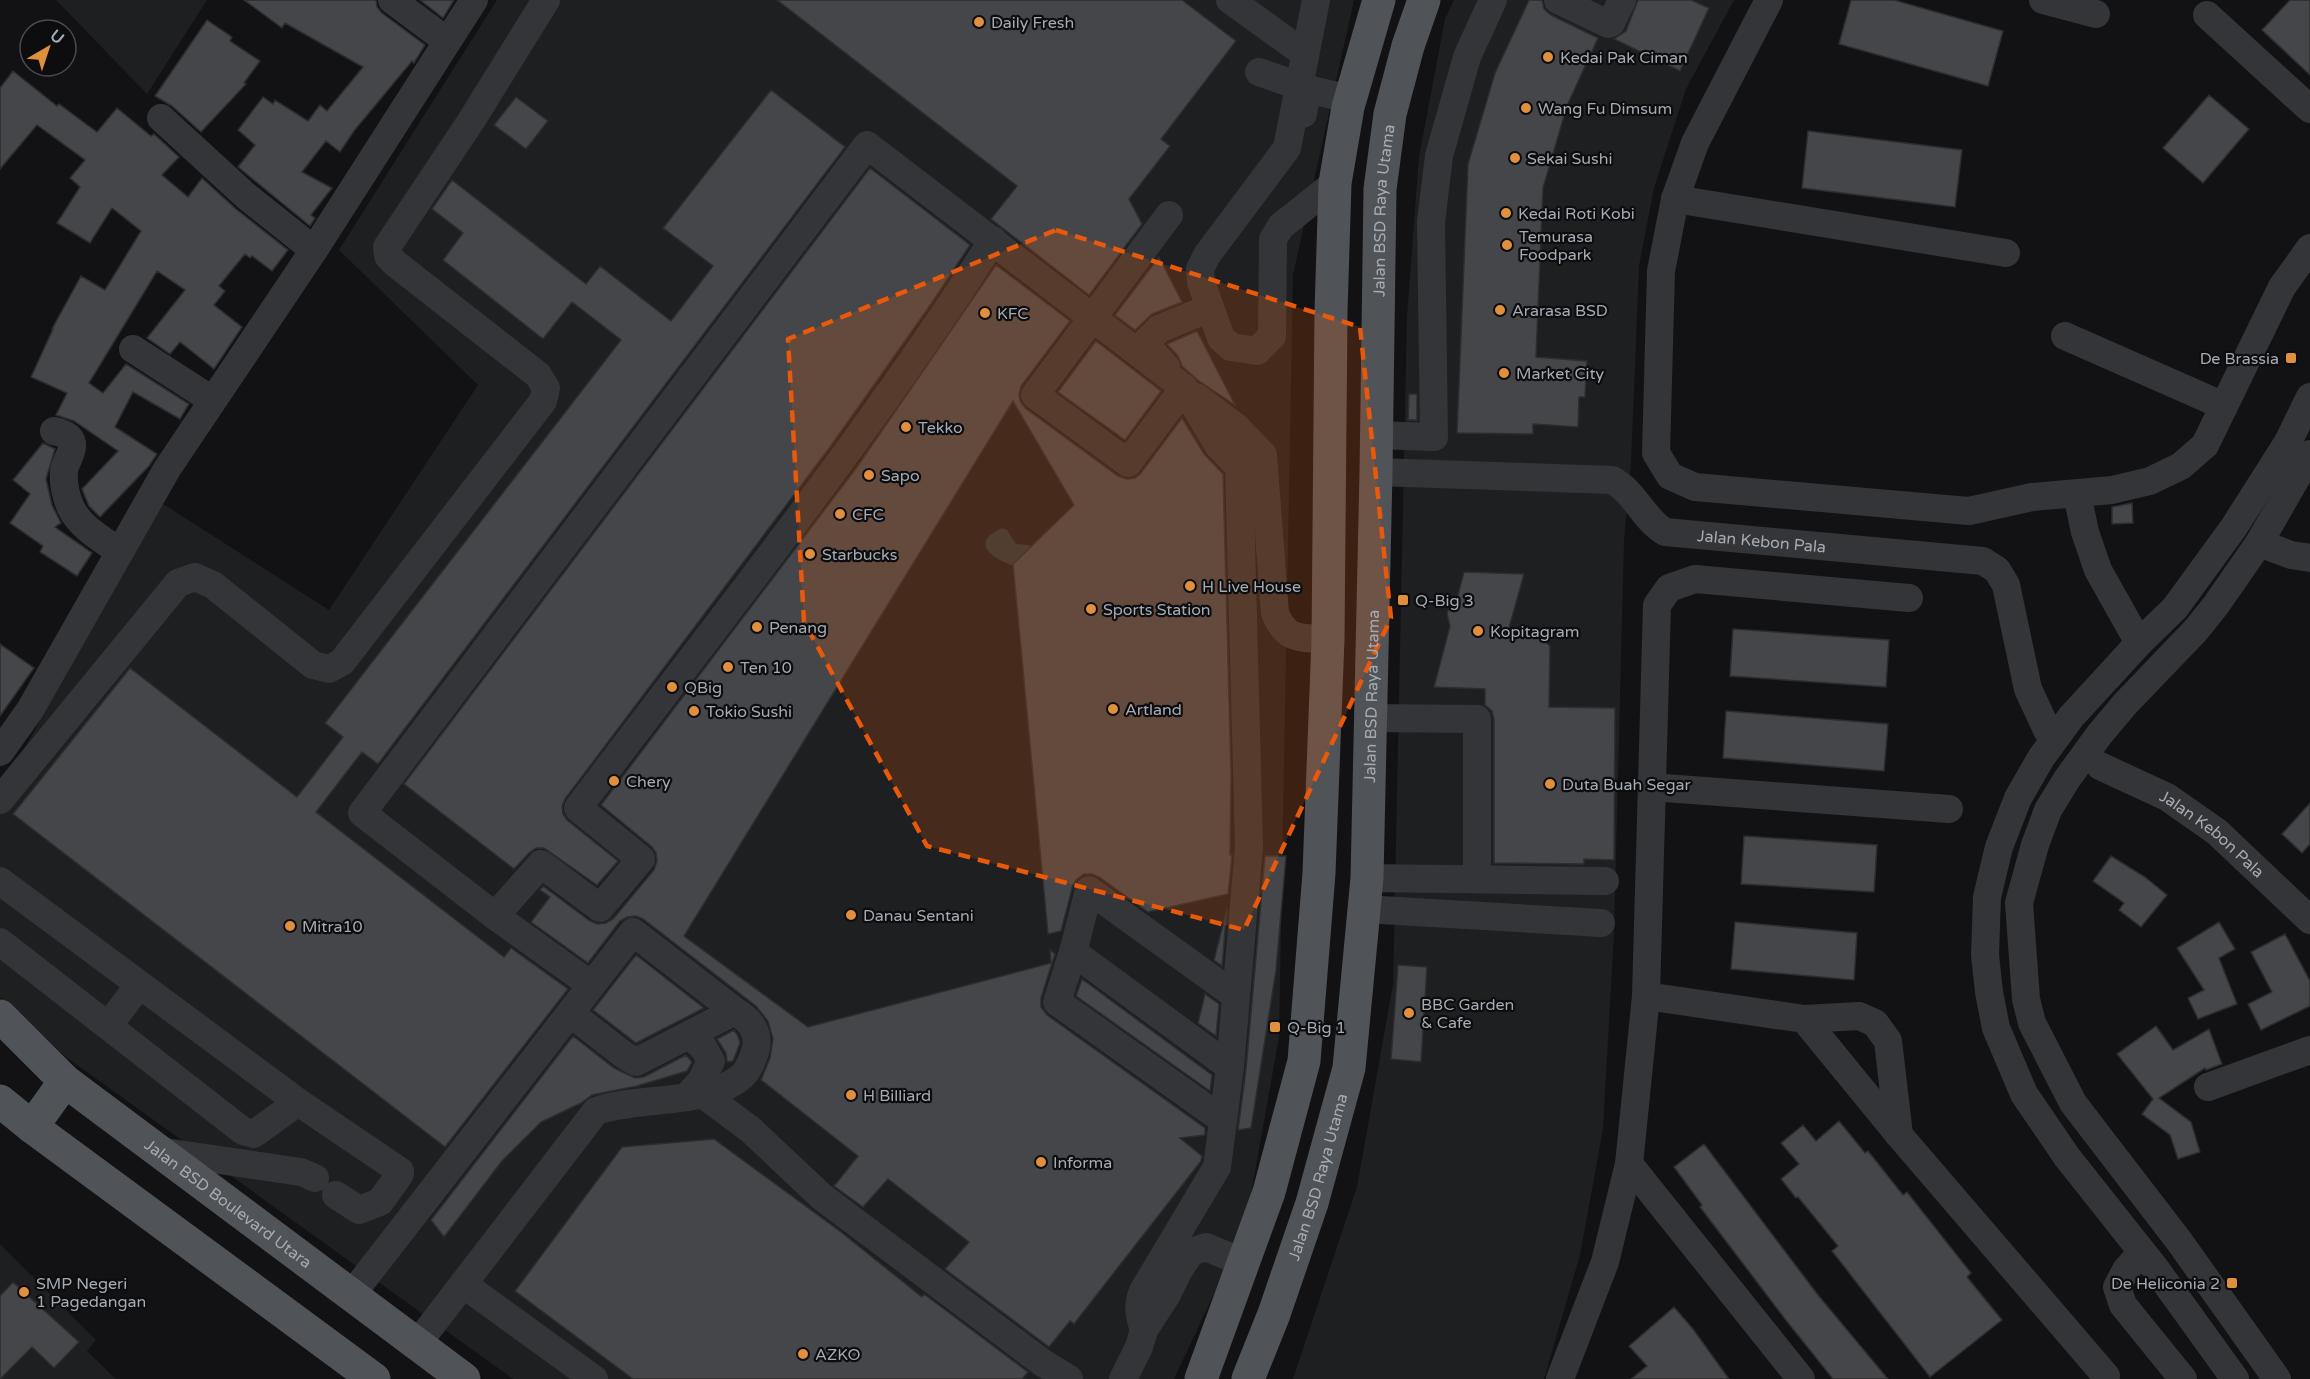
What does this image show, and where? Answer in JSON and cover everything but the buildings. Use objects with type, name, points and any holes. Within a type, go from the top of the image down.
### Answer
[{"type":"main road","points":[[1201,1379],[1269,1192],[1304,1061],[1319,873],[1328,639],[1331,312],[1335,183],[1350,99],[1379,0]]},
{"type":"main road","name":"Jalan BSD Raya Utama","points":[[1248,1379],[1274,1314],[1312,1203],[1349,1068],[1365,894],[1371,718],[1380,189],[1390,114],[1408,46],[1424,0]]},
{"type":"main road","points":[[1331,312],[1377,309]]},
{"type":"main road","name":"Jalan BSD Boulevard Utara","points":[[0,1016],[65,1081],[464,1379]]},
{"type":"main road","points":[[32,1127],[65,1081]]},
{"type":"main road","points":[[0,1101],[374,1379]]},
{"type":"street","points":[[392,0],[447,41]]},
{"type":"street","points":[[0,752],[30,710],[167,469],[314,250],[474,0]]},
{"type":"street","points":[[0,800],[178,584],[195,577],[213,585],[313,666],[329,669],[342,662],[543,401],[546,388],[538,375],[396,264],[388,256],[387,247],[471,121],[546,0]]},
{"type":"street","points":[[1230,0],[1305,54]]},
{"type":"street","points":[[1316,0],[1287,148],[1207,255],[1200,269],[1201,282],[1221,338],[1231,347],[1257,351],[1272,336],[1273,239],[1281,226],[1335,183]]},
{"type":"street","points":[[1376,435],[1434,437],[1431,222],[1438,167],[1467,57],[1493,0]]},
{"type":"street","points":[[1558,0],[1608,24],[1611,23],[1622,0]]},
{"type":"street","points":[[1769,0],[1695,143],[1675,200],[1661,271],[1656,453],[1670,476],[1695,487],[1969,511],[2032,497],[2112,490],[2150,481],[2181,466],[2205,445],[2282,288],[2310,248]]},
{"type":"street","points":[[2043,0],[2096,14]]},
{"type":"street","points":[[2207,15],[2310,109]]},
{"type":"street","points":[[1259,72],[1299,86]]},
{"type":"street","points":[[1220,256],[1295,156],[1307,88],[1350,99]]},
{"type":"street","points":[[160,118],[246,196],[314,250]]},
{"type":"street","points":[[591,985],[495,916],[362,813],[867,145],[1236,427],[1263,455],[1275,613],[1285,633],[1304,638],[1328,639]]},
{"type":"street","points":[[1675,200],[2006,253]]},
{"type":"street","points":[[1169,216],[1035,395],[1128,463],[1184,388]]},
{"type":"street","points":[[495,916],[540,864],[600,908],[641,859],[578,808],[843,458],[947,312],[993,240]]},
{"type":"street","points":[[1144,1330],[1139,1314],[1139,1300],[1217,1167],[1230,1067],[1249,847],[1239,467],[1218,445],[1184,388],[1146,342],[1159,329],[1210,308]]},
{"type":"street","points":[[2065,336],[2224,406]]},
{"type":"street","points":[[133,349],[212,400]]},
{"type":"street","points":[[2235,1379],[2155,1268],[2067,1157],[2024,1094],[1996,1028],[1985,955],[1987,897],[1999,847],[2018,798],[2035,768],[2071,717],[2139,643],[2175,608],[2234,528],[2288,442],[2310,397]]},
{"type":"street","points":[[54,431],[66,435],[72,445],[72,452],[64,469],[65,486],[72,509],[89,530],[120,552]]},
{"type":"street","points":[[2277,1379],[2179,1241],[2073,1104],[2032,1023],[2026,999],[2019,903],[2045,819],[2067,779],[2125,704],[2196,630],[2259,543],[2310,454]]},
{"type":"street","name":"Jalan Kebon Pala","points":[[1376,472],[1612,480],[1622,485],[1650,522],[1665,532],[1983,561],[1997,570],[2006,585],[2028,689],[2047,730]]},
{"type":"street","points":[[2077,494],[2085,532],[2098,570],[2139,643]]},
{"type":"street","points":[[2259,543],[2291,555],[2310,558]]},
{"type":"street","points":[[1560,1379],[1605,1262],[1629,1164],[1646,996],[1657,605],[1669,588],[1695,579],[1909,598]]},
{"type":"street","points":[[1371,718],[1477,719],[1477,879]]},
{"type":"street","name":"Jalan Kebon Pala","points":[[2100,766],[2167,797],[2217,832],[2310,920]]},
{"type":"street","points":[[1651,787],[1949,809]]},
{"type":"street","points":[[1365,894],[1477,879],[1605,881]]},
{"type":"street","points":[[0,881],[298,1102],[400,1171],[400,1174],[380,1202],[359,1210],[326,1186],[301,1172],[158,1150]]},
{"type":"street","points":[[1223,1120],[1057,1002],[1089,890],[1236,996]]},
{"type":"street","points":[[1365,894],[1601,923]]},
{"type":"street","points":[[1987,897],[2019,903]]},
{"type":"street","points":[[352,1294],[633,932],[748,1019],[755,1032],[757,1045],[743,1076],[696,1096],[612,1106],[596,1111],[417,1344]]},
{"type":"street","points":[[0,942],[243,1131],[254,1134],[298,1102]]},
{"type":"street","points":[[1073,952],[1230,1067]]},
{"type":"street","points":[[108,1026],[140,985]]},
{"type":"street","points":[[1646,996],[1804,1019],[1859,1016],[1875,1023],[1888,1041],[1899,1134]]},
{"type":"street","points":[[570,1013],[636,1062],[735,1011]]},
{"type":"street","points":[[1804,1019],[2106,1378]]},
{"type":"street","points":[[689,1035],[703,1047],[711,1061],[696,1096]]},
{"type":"street","points":[[2208,1087],[2310,1050]]},
{"type":"street","points":[[696,1096],[751,1130],[822,1197],[1043,1363],[1069,1379]]},
{"type":"street","points":[[1629,1164],[1801,1379]]},
{"type":"street","points":[[380,1202],[400,1222],[401,1231]]},
{"type":"street","points":[[1123,1379],[1139,1347],[1144,1330],[1191,1252],[1206,1247],[1244,1263]]},
{"type":"street","points":[[2142,1252],[2126,1269],[2117,1287],[2123,1305],[2183,1379]]},
{"type":"street","points":[[464,1284],[594,1379]]},
{"type":"highlighted area","points":[[1056,230],[1360,327],[1391,618],[1244,930],[927,846],[804,622],[788,339]]},
{"type":"shaded area","points":[[56,0],[207,0],[147,94],[78,23],[78,18],[73,18]]},
{"type":"shaded area","name":"QBig","points":[[497,0],[1354,0],[1293,275],[1279,1037],[1245,1228],[1174,1379],[513,1379],[66,1057],[0,997],[0,780],[16,764],[160,502],[329,610],[478,385],[339,250]]},
{"type":"shaded area","points":[[1454,0],[1734,0],[1686,89],[1654,188],[1639,266],[1631,464],[1624,541],[1614,934],[1603,1129],[1580,1255],[1544,1379],[1293,1379],[1357,1187],[1393,984],[1407,316],[1419,157],[1445,19]]},
{"type":"shaded area","points":[[1002,528],[1007,530],[1016,544],[1029,545],[1034,552],[1020,568],[995,557],[986,547],[989,536]]},
{"type":"shaded area","name":"SMP Negeri 1 Pagedangan","points":[[0,1244],[96,1340],[87,1351],[116,1379],[0,1379]]},
{"type":"place","name":"Daily Fresh","points":[[979,22]]},
{"type":"place","name":"Kedai Pak Ciman","points":[[1548,57]]},
{"type":"place","name":"Wang Fu Dimsum","points":[[1526,108]]},
{"type":"place","name":"Sekai Sushi","points":[[1515,158]]},
{"type":"place","name":"Kedai Roti Kobi","points":[[1506,213]]},
{"type":"place","name":"Temurasa Foodpark","points":[[1507,245]]},
{"type":"place","name":"Ararasa BSD","points":[[1500,310]]},
{"type":"place","name":"KFC","points":[[985,313]]},
{"type":"place","name":"De Brassia","points":[[2291,358]]},
{"type":"place","name":"Market City","points":[[1504,373]]},
{"type":"place","name":"Tekko","points":[[906,427]]},
{"type":"place","name":"Sapo","points":[[869,475]]},
{"type":"place","name":"CFC","points":[[840,514]]},
{"type":"place","name":"Starbucks","points":[[810,554]]},
{"type":"place","name":"H Live House","points":[[1190,586]]},
{"type":"place","name":"Q-Big 3","points":[[1403,600]]},
{"type":"place","name":"Sports Station","points":[[1091,609]]},
{"type":"place","name":"Penang","points":[[757,627]]},
{"type":"place","name":"Kopitagram","points":[[1478,631]]},
{"type":"place","name":"Ten 10","points":[[728,667]]},
{"type":"place","name":"QBig","points":[[672,687]]},
{"type":"place","name":"Artland","points":[[1113,709]]},
{"type":"place","name":"Tokio Sushi","points":[[694,711]]},
{"type":"place","name":"Chery","points":[[614,781]]},
{"type":"place","name":"Duta Buah Segar","points":[[1550,784]]},
{"type":"place","name":"Danau Sentani","points":[[851,915]]},
{"type":"place","name":"Mitra10","points":[[290,926]]},
{"type":"place","name":"BBC Garden & Cafe","points":[[1409,1013]]},
{"type":"place","name":"Q-Big 1","points":[[1275,1027]]},
{"type":"place","name":"H Billiard","points":[[851,1095]]},
{"type":"place","name":"Informa","points":[[1041,1162]]},
{"type":"place","name":"De Heliconia 2","points":[[2232,1283]]},
{"type":"place","name":"SMP Negeri 1 Pagedangan","points":[[24,1292]]},
{"type":"place","name":"AZKO","points":[[803,1354]]}]
